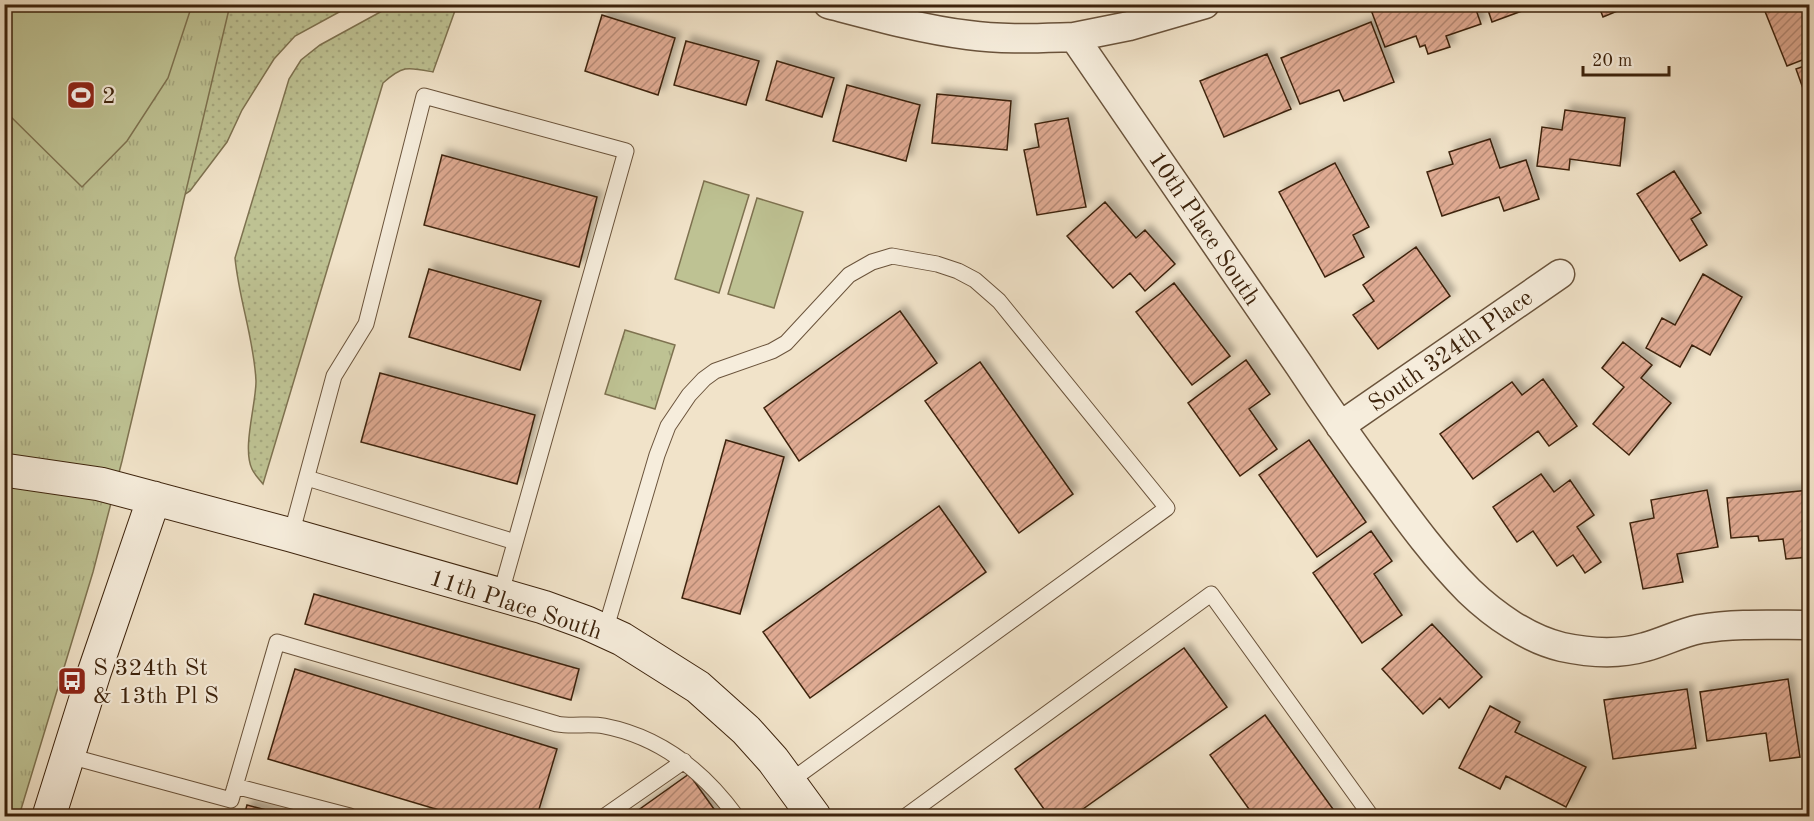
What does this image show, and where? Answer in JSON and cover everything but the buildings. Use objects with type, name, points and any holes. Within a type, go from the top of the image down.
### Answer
[{"type":"street","points":[[828,4],[969,36],[1020,39],[1074,37],[1129,26],[1205,4]]},
{"type":"street","name":"10th Place South","points":[[1074,37],[1340,426],[1422,537],[1470,591],[1494,612],[1533,635],[1559,646],[1586,652],[1618,653],[1645,647],[1700,629],[1809,625]]},
{"type":"street","name":"South 324th Place","points":[[1340,426],[1560,274]]},
{"type":"street","name":"11th Place South","points":[[4,470],[100,484],[154,498],[543,607],[605,631],[647,654],[698,687],[746,730],[814,816]]},
{"type":"street","points":[[49,816],[154,498]]},
{"type":"lane","points":[[291,536],[334,376],[366,324],[424,96],[626,151],[500,596]]},
{"type":"lane","points":[[605,631],[657,455],[668,426],[689,395],[704,379],[716,371],[772,351],[786,343],[849,275],[872,262],[892,256],[912,259],[958,271],[975,280],[999,302],[1167,508],[789,782]]},
{"type":"lane","points":[[307,478],[515,542]]},
{"type":"lane","points":[[906,816],[1211,594],[1371,816]]},
{"type":"lane","points":[[69,756],[231,800],[278,642],[558,724],[605,726],[644,738],[684,761],[711,785],[736,816]]},
{"type":"lane","points":[[605,816],[684,761]]},
{"type":"lane","points":[[235,786],[350,816]]},
{"type":"green space","name":"2","points":[[4,5],[192,5],[168,78],[127,141],[82,187],[5,111]]},
{"type":"green space","points":[[5,5],[230,5],[122,461],[93,572],[19,816],[5,816]]},
{"type":"green space","points":[[206,5],[352,5],[295,36],[274,59],[242,110],[227,142],[190,191],[92,256],[4,274]]},
{"type":"green space","points":[[393,5],[457,5],[433,72],[417,69],[401,70],[383,83],[263,484],[253,471],[249,460],[249,438],[256,381],[255,365],[235,258],[289,79],[301,60],[320,45]]},
{"type":"green space","points":[[704,181],[749,195],[719,293],[675,279]]},
{"type":"green space","points":[[757,198],[803,212],[774,308],[728,294]]},
{"type":"green space","points":[[625,330],[675,345],[655,409],[605,394]]},
{"type":"place","name":"2","points":[[81,95]]},
{"type":"place","name":"S 324th St & 13th Pl S","points":[[72,681]]}]
